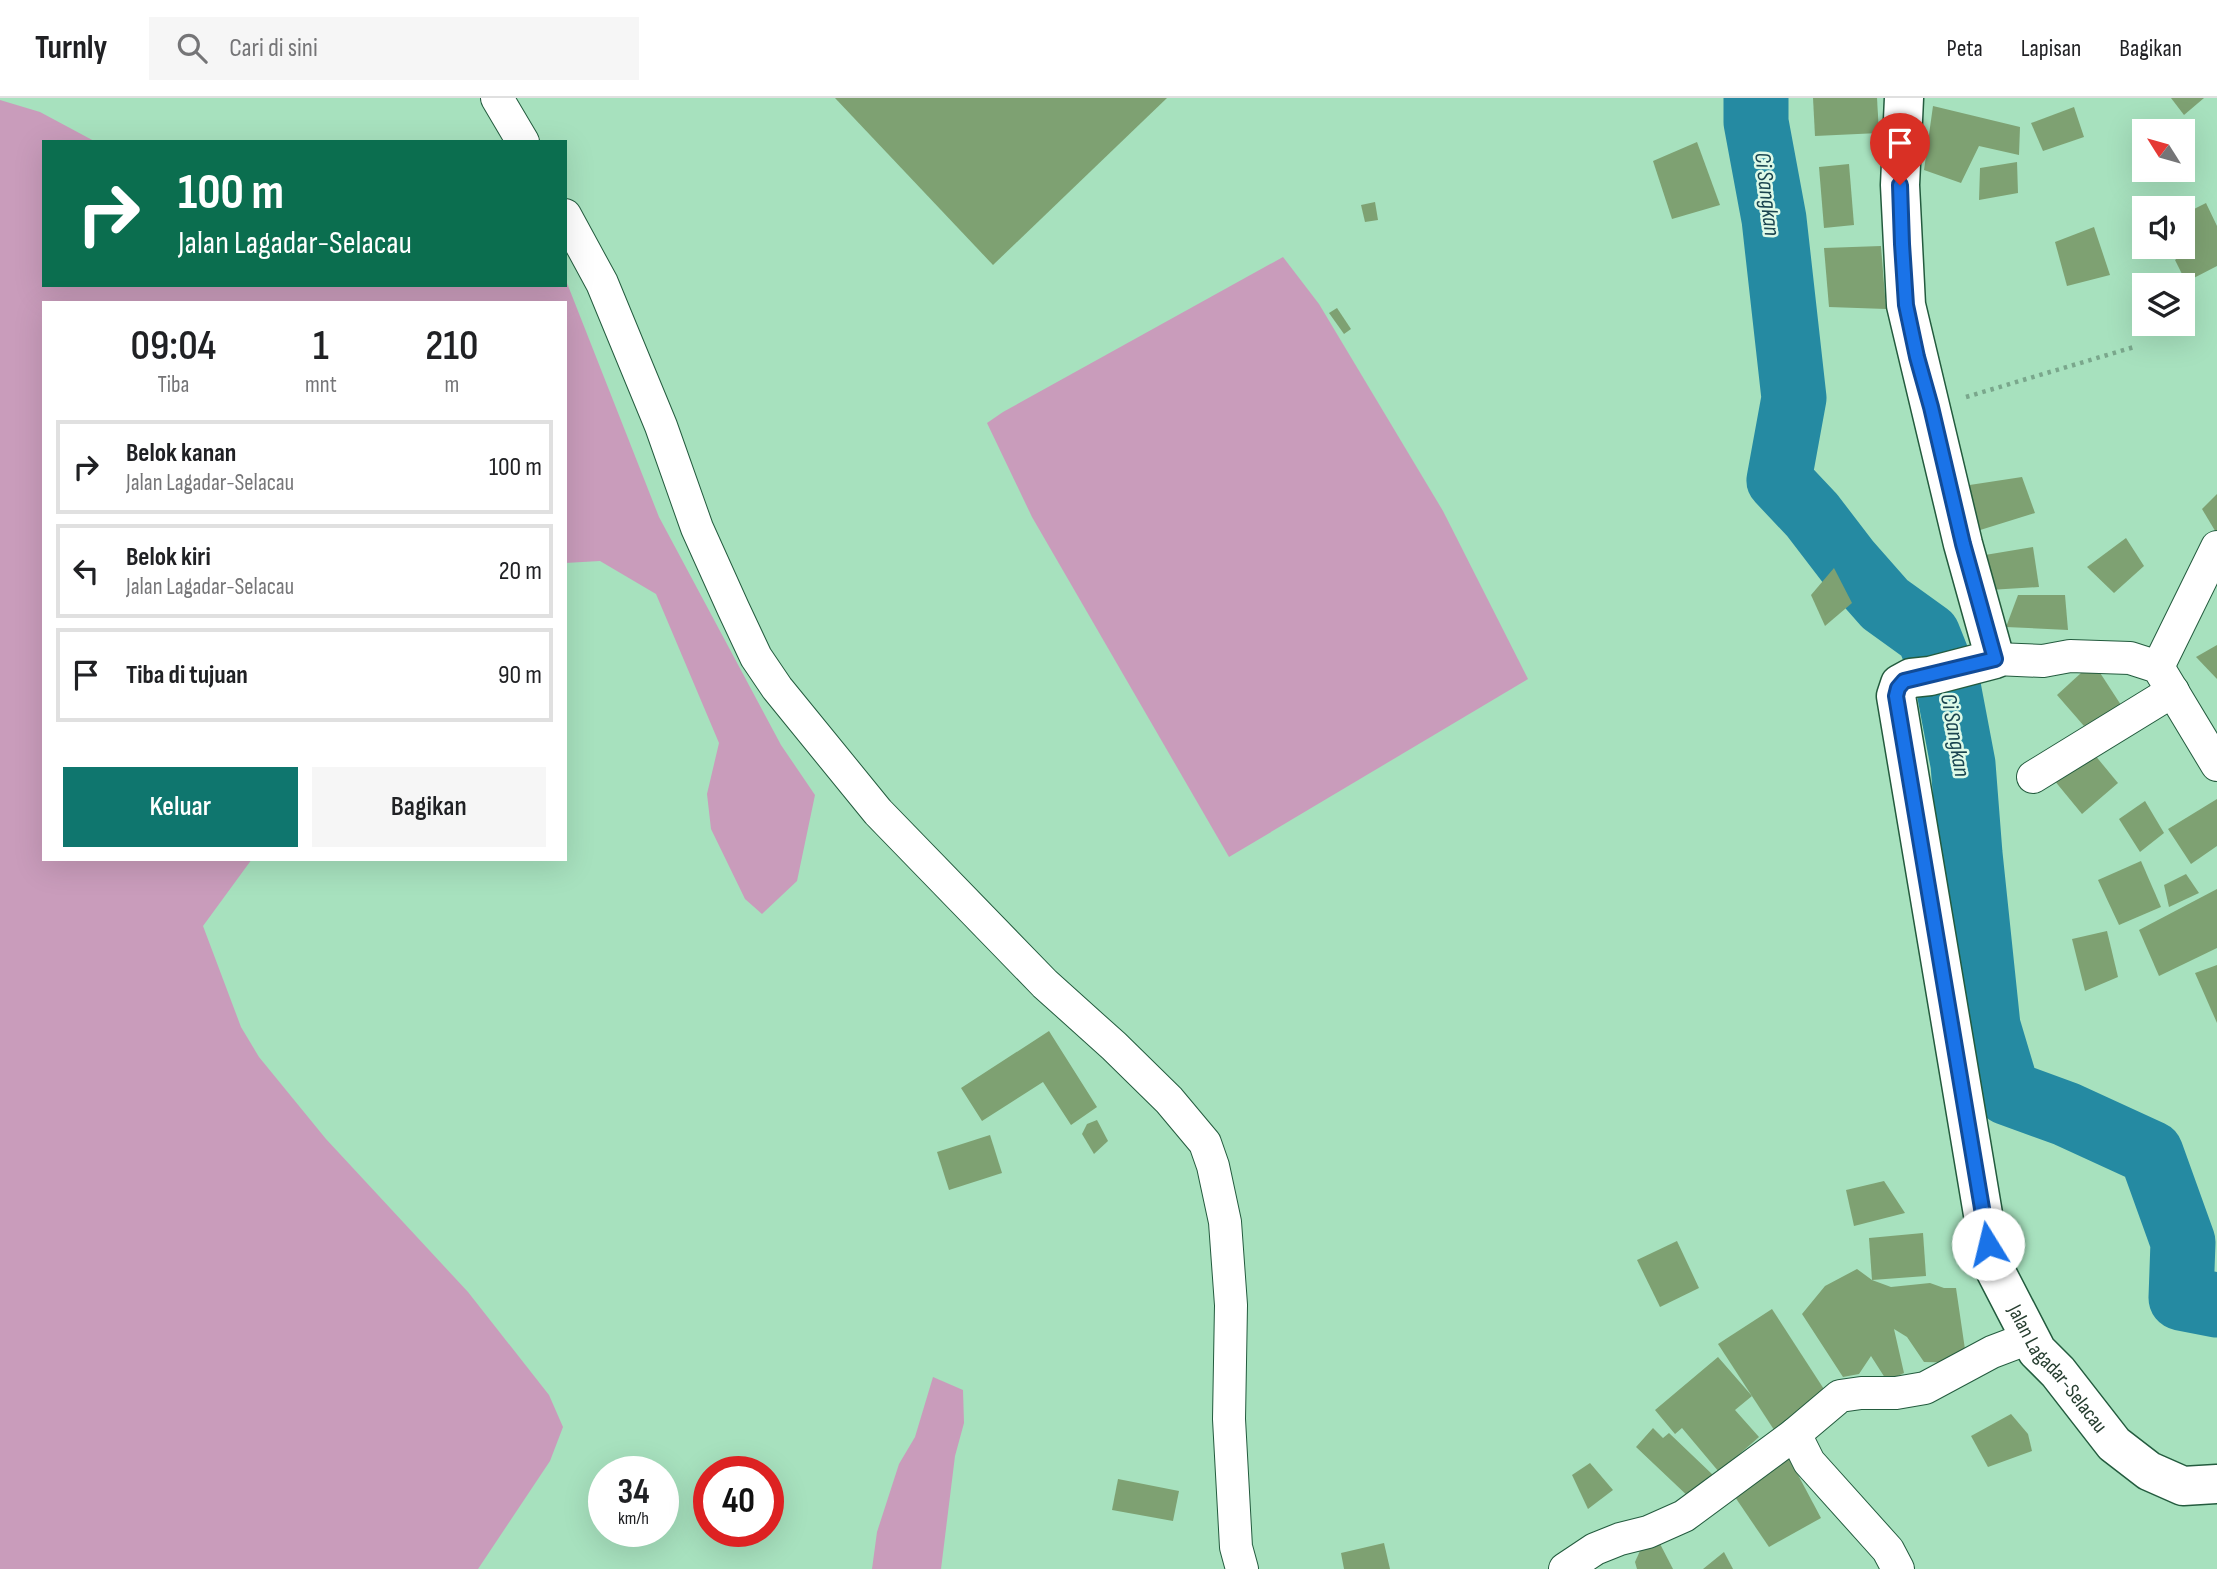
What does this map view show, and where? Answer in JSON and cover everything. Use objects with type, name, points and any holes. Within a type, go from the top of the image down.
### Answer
[{"type":"street","points":[[498,98],[522,140]]},
{"type":"street","points":[[1904,98],[1900,185],[1906,305],[1989,660],[2043,661],[2070,656],[2130,658],[2165,679],[2217,765]]},
{"type":"street","points":[[567,219],[603,283],[661,426],[697,528],[756,657],[777,688],[878,812],[1045,984],[1169,1100],[1205,1143],[1213,1166],[1225,1222],[1231,1305],[1229,1419],[1236,1547],[1242,1569]]},
{"type":"street","points":[[2033,777],[2165,679],[2217,547]]},
{"type":"street","name":"Jalan Lagadar-Selacau","points":[[1989,660],[1904,681],[1896,696],[1988,1244],[2012,1345],[2037,1351],[2058,1373],[2114,1444],[2140,1465],[2183,1486],[2217,1484]]},
{"type":"street","points":[[1564,1569],[1595,1549],[1648,1532],[1684,1516],[1795,1434],[1840,1396],[1896,1393],[1925,1388],[2012,1345]]},
{"type":"street","points":[[1795,1434],[1809,1462],[1888,1550],[1898,1569]]},
{"type":"path","points":[[1931,407],[2134,347]]},
{"type":"shaded area","points":[[0,100],[40,112],[92,140],[42,140],[42,287],[567,287],[567,283],[659,517],[781,745],[815,795],[797,881],[762,914],[745,899],[711,829],[707,794],[719,743],[656,594],[600,561],[567,563],[567,301],[42,301],[42,861],[251,861],[203,926],[241,1027],[259,1057],[326,1139],[468,1292],[549,1395],[563,1427],[550,1461],[478,1569],[0,1569]]},
{"type":"shaded area","points":[[1283,257],[1319,304],[1443,511],[1528,679],[1229,857],[1032,517],[987,423]]},
{"type":"shaded area","points":[[933,1377],[963,1390],[964,1423],[955,1456],[941,1569],[872,1569],[877,1532],[899,1464],[915,1437]]},
{"type":"building","points":[[835,98],[1167,98],[993,265]]},
{"type":"building","points":[[1813,98],[1877,98],[1879,133],[1815,136]]},
{"type":"building","points":[[2171,98],[2204,98],[2184,115]]},
{"type":"building","points":[[1933,106],[2020,127],[2019,155],[1979,146],[1961,183],[1924,170]]},
{"type":"building","points":[[2074,107],[2084,137],[2043,151],[2031,123]]},
{"type":"building","points":[[1697,142],[1720,205],[1672,219],[1653,161]]},
{"type":"building","points":[[2017,162],[2018,193],[1979,200],[1980,168]]},
{"type":"building","points":[[1849,164],[1854,225],[1824,228],[1819,167]]},
{"type":"building","points":[[1375,202],[1378,220],[1365,222],[1361,205]]},
{"type":"building","points":[[2206,203],[2217,226],[2217,266],[2195,277],[2195,273],[2182,273],[2175,260],[2195,259],[2195,208]]},
{"type":"building","points":[[2094,227],[2110,275],[2067,286],[2055,242]]},
{"type":"building","points":[[1881,246],[1886,309],[1829,307],[1824,248]]},
{"type":"building","points":[[1337,308],[1351,329],[1344,334],[1329,313]]},
{"type":"building","points":[[2022,477],[2035,513],[1977,531],[1963,486]]},
{"type":"building","points":[[2217,494],[2217,534],[2202,509]]},
{"type":"building","points":[[2126,538],[2144,566],[2114,593],[2087,567]]},
{"type":"building","points":[[2033,547],[2039,587],[1989,590],[1985,555]]},
{"type":"building","points":[[1834,568],[1852,603],[1825,626],[1811,595]]},
{"type":"building","points":[[2018,595],[2065,595],[2068,630],[2006,627]]},
{"type":"building","points":[[2217,645],[2217,679],[2196,657]]},
{"type":"building","points":[[2093,662],[2121,705],[2084,726],[2057,695]]},
{"type":"building","points":[[2094,754],[2118,783],[2082,814],[2054,780]]},
{"type":"building","points":[[2217,799],[2217,846],[2191,864],[2168,829]]},
{"type":"building","points":[[2145,801],[2164,833],[2140,852],[2119,819]]},
{"type":"building","points":[[2141,861],[2161,907],[2119,925],[2098,880]]},
{"type":"building","points":[[2186,874],[2199,893],[2169,907],[2164,885]]},
{"type":"building","points":[[2217,889],[2217,948],[2159,976],[2139,930]]},
{"type":"building","points":[[2107,931],[2118,977],[2085,991],[2072,939]]},
{"type":"building","points":[[2217,965],[2217,1023],[2195,973]]},
{"type":"building","points":[[1049,1031],[1097,1107],[1071,1125],[1043,1082],[982,1121],[961,1088]]},
{"type":"building","points":[[1097,1120],[1108,1141],[1094,1154],[1082,1134],[1087,1124]]},
{"type":"building","points":[[990,1135],[1002,1173],[949,1190],[937,1152]]},
{"type":"building","points":[[1884,1181],[1905,1213],[1854,1226],[1846,1190]]},
{"type":"building","points":[[1923,1233],[1926,1276],[1872,1280],[1869,1238]]},
{"type":"building","points":[[1677,1241],[1699,1288],[1660,1307],[1637,1260]]},
{"type":"building","points":[[1857,1269],[1872,1280],[1891,1287],[1930,1283],[1944,1288],[1956,1288],[1967,1363],[1924,1362],[1907,1337],[1894,1329],[1904,1373],[1887,1381],[1871,1356],[1859,1374],[1843,1377],[1802,1314],[1825,1286]]},
{"type":"building","points":[[1772,1309],[1831,1400],[1778,1436],[1718,1344]]},
{"type":"building","points":[[1718,1357],[1752,1396],[1735,1410],[1759,1437],[1719,1472],[1682,1428],[1675,1434],[1655,1410]]},
{"type":"building","points":[[2011,1414],[2028,1434],[2032,1451],[1988,1467],[1971,1436]]},
{"type":"building","points":[[1653,1428],[1663,1438],[1669,1433],[1714,1476],[1692,1500],[1636,1447]]},
{"type":"building","points":[[1789,1458],[1821,1518],[1769,1547],[1735,1497]]},
{"type":"building","points":[[1590,1463],[1613,1490],[1588,1509],[1572,1475]]},
{"type":"building","points":[[1118,1479],[1179,1491],[1173,1521],[1112,1510]]},
{"type":"building","points":[[1658,1540],[1673,1569],[1637,1569],[1635,1562],[1643,1544]]},
{"type":"building","points":[[1384,1543],[1390,1569],[1344,1569],[1341,1553]]},
{"type":"building","points":[[1724,1552],[1733,1569],[1703,1569]]},
{"type":"waterway","name":"Ci Sangkan","points":[[1756,98],[1756,122],[1774,219],[1794,398],[1779,480],[1812,515],[1885,604],[1928,635],[1948,685],[1963,764],[1988,1026],[2008,1093],[2066,1114],[2151,1153],[2183,1242],[2181,1298],[2217,1305]]},
{"type":"route","points":[[1900,185],[1906,305],[1963,544],[1995,659],[1930,676],[1911,678],[1900,684],[1896,691],[1988,1244]]}]
